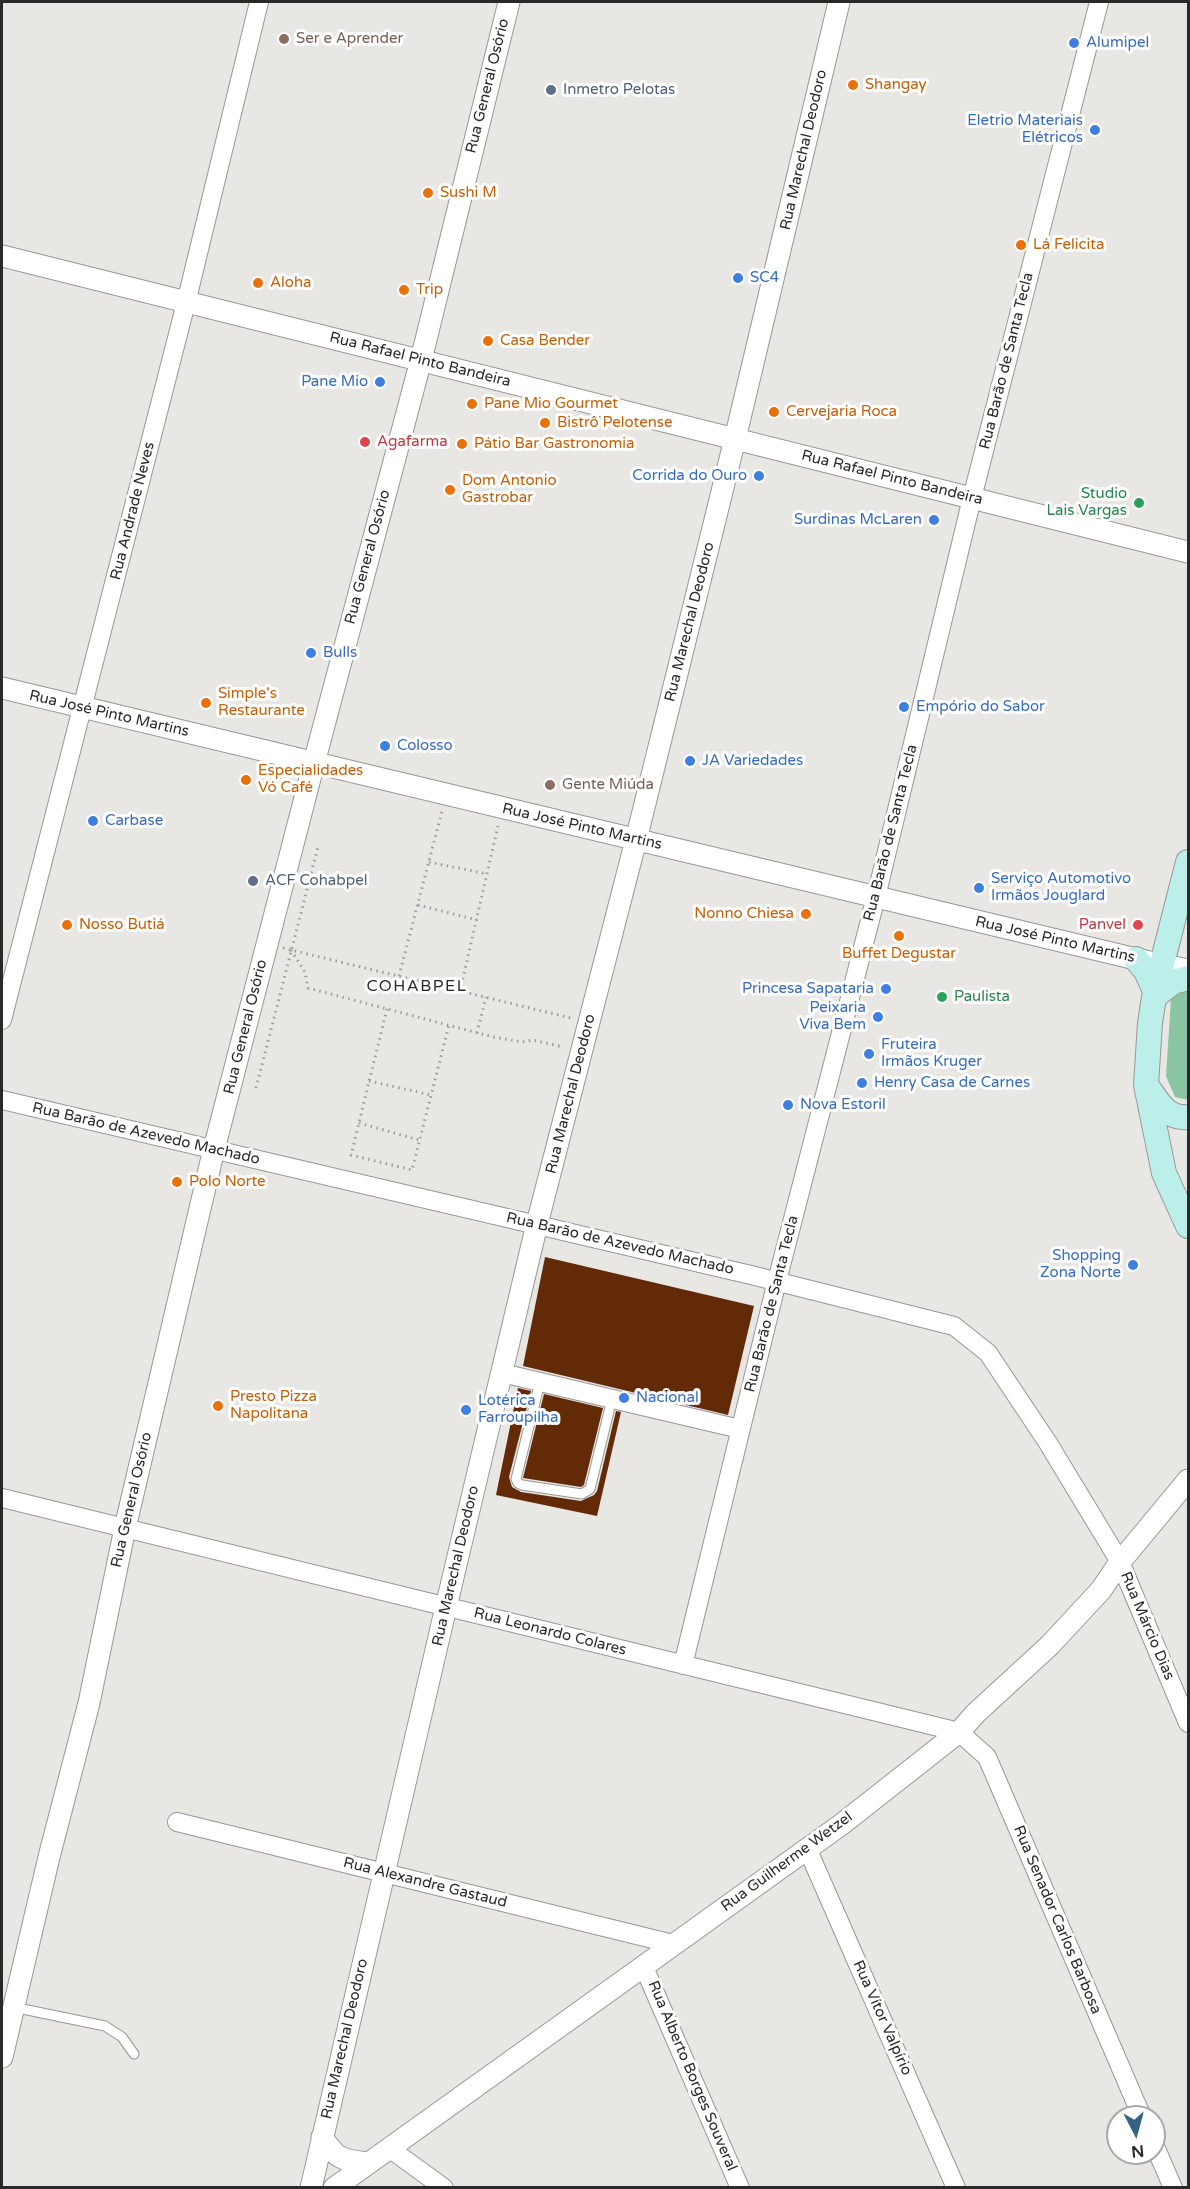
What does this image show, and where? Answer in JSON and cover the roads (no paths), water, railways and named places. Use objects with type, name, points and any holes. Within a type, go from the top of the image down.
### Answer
[{"type":"main road","points":[[1188,862],[1155,994],[1150,1023],[1146,1085],[1164,1173],[1188,1226]]},
{"type":"main road","points":[[1136,959],[1146,971],[1155,994]]},
{"type":"main road","points":[[1155,994],[1173,982],[1188,978]]},
{"type":"main road","points":[[1146,1085],[1163,1108],[1178,1118],[1188,1117]]},
{"type":"street","name":"Rua Andrade Neves","points":[[2,1020],[186,303],[260,2]]},
{"type":"street","name":"Rua General Osório","points":[[2,2057],[89,1703],[125,1528],[214,1149],[421,360],[509,2]]},
{"type":"street","name":"Rua Marechal Deodoro","points":[[311,2187],[537,1224],[636,840],[735,439],[839,2]]},
{"type":"street","name":"Rua Barão de Santa Tecla","points":[[683,1665],[777,1281],[876,897],[972,498],[1099,2]]},
{"type":"street","name":"Rua Rafael Pinto Bandeira","points":[[2,255],[186,303],[1188,552]]},
{"type":"street","name":"Rua José Pinto Martins","points":[[2,688],[1188,970]]},
{"type":"street","name":"Rua Barão de Azevedo Machado","points":[[2,1100],[537,1224],[954,1326],[988,1353],[1048,1443],[1120,1562]]},
{"type":"street","points":[[502,1373],[740,1429]]},
{"type":"street","name":"Rua Guilherme Wetzel","points":[[334,2187],[807,1848],[959,1732],[976,1713],[1050,1645],[1101,1590],[1120,1562],[1188,1480]]},
{"type":"street","name":"Rua Leonardo Colares","points":[[2,1498],[959,1732]]},
{"type":"street","name":"Rua Márcio Dias","points":[[1120,1562],[1188,1722]]},
{"type":"street","name":"Rua Senador Carlos Barbosa","points":[[959,1732],[987,1757],[1137,2105]]},
{"type":"street","name":"Rua Alexandre Gastaud","points":[[177,1822],[673,1944]]},
{"type":"street","name":"Rua Vítor Valpírio","points":[[807,1848],[956,2187]]},
{"type":"street","name":"Rua Alberto Borges Souveral","points":[[644,1965],[740,2187]]},
{"type":"street","points":[[322,2137],[332,2153],[344,2160],[367,2163]]},
{"type":"street","points":[[389,2148],[444,2187]]},
{"type":"street","points":[[1163,2165],[1173,2187]]},
{"type":"lane","points":[[540,1382],[516,1479],[522,1485],[586,1493],[590,1489],[612,1399]]},
{"type":"lane","points":[[13,2007],[105,2026],[123,2037],[134,2054]]},
{"type":"place","name":"Ser e Aprender","points":[[284,39]]},
{"type":"place","name":"Alumipel","points":[[1074,43]]},
{"type":"place","name":"Shangay","points":[[853,85]]},
{"type":"place","name":"Inmetro Pelotas","points":[[551,90]]},
{"type":"place","name":"Eletrio Materiais Elétricos","points":[[1095,130]]},
{"type":"place","name":"Sushi M","points":[[428,193]]},
{"type":"place","name":"Lá Felicita","points":[[1021,245]]},
{"type":"place","name":"SC4","points":[[738,278]]},
{"type":"place","name":"Aloha","points":[[258,283]]},
{"type":"place","name":"Trip","points":[[404,290]]},
{"type":"place","name":"Casa Bender","points":[[488,341]]},
{"type":"place","name":"Pane Mio","points":[[380,382]]},
{"type":"place","name":"Pane Mio Gourmet","points":[[472,404]]},
{"type":"place","name":"Cervejaria Roca","points":[[774,412]]},
{"type":"place","name":"Bistrô Pelotense","points":[[545,423]]},
{"type":"place","name":"Agafarma","points":[[365,442]]},
{"type":"place","name":"Pátio Bar Gastronomia","points":[[462,444]]},
{"type":"place","name":"Corrida do Ouro","points":[[759,476]]},
{"type":"place","name":"Dom Antonio Gastrobar","points":[[450,490]]},
{"type":"place","name":"Studio Lais Vargas","points":[[1139,503]]},
{"type":"place","name":"Surdinas McLaren","points":[[934,520]]},
{"type":"place","name":"Bulls","points":[[311,653]]},
{"type":"place","name":"Simple's Restaurante","points":[[206,703]]},
{"type":"place","name":"Empório do Sabor","points":[[904,707]]},
{"type":"place","name":"Colosso","points":[[385,746]]},
{"type":"place","name":"JA Variedades","points":[[690,761]]},
{"type":"place","name":"Especialidades Vó Café","points":[[246,780]]},
{"type":"place","name":"Gente Miúda","points":[[550,785]]},
{"type":"place","name":"Carbase","points":[[93,821]]},
{"type":"place","name":"ACF Cohabpel","points":[[253,881]]},
{"type":"place","name":"Serviço Automotivo Irmãos Jouglard","points":[[979,888]]},
{"type":"place","name":"Nonno Chiesa","points":[[806,914]]},
{"type":"place","name":"Nosso Butiá","points":[[67,925]]},
{"type":"place","name":"Panvel","points":[[1138,925]]},
{"type":"place","name":"Buffet Degustar","points":[[899,936]]},
{"type":"place","name":"Princesa Sapataria","points":[[886,989]]},
{"type":"place","name":"Paulista","points":[[942,997]]},
{"type":"place","name":"Peixaria Viva Bem","points":[[878,1017]]},
{"type":"place","name":"Fruteira Irmãos Kruger","points":[[869,1054]]},
{"type":"place","name":"Henry Casa de Carnes","points":[[862,1083]]},
{"type":"place","name":"Nova Estoril","points":[[788,1105]]},
{"type":"place","name":"Polo Norte","points":[[177,1182]]},
{"type":"place","name":"Shopping Zona Norte","points":[[1133,1265]]},
{"type":"place","name":"Nacional","points":[[624,1398]]},
{"type":"place","name":"Presto Pizza Napolitana","points":[[218,1406]]},
{"type":"place","name":"Lotérica Farroupilha","points":[[466,1410]]},
{"type":"district","name":"COHABPEL","points":[[417,987]]}]
